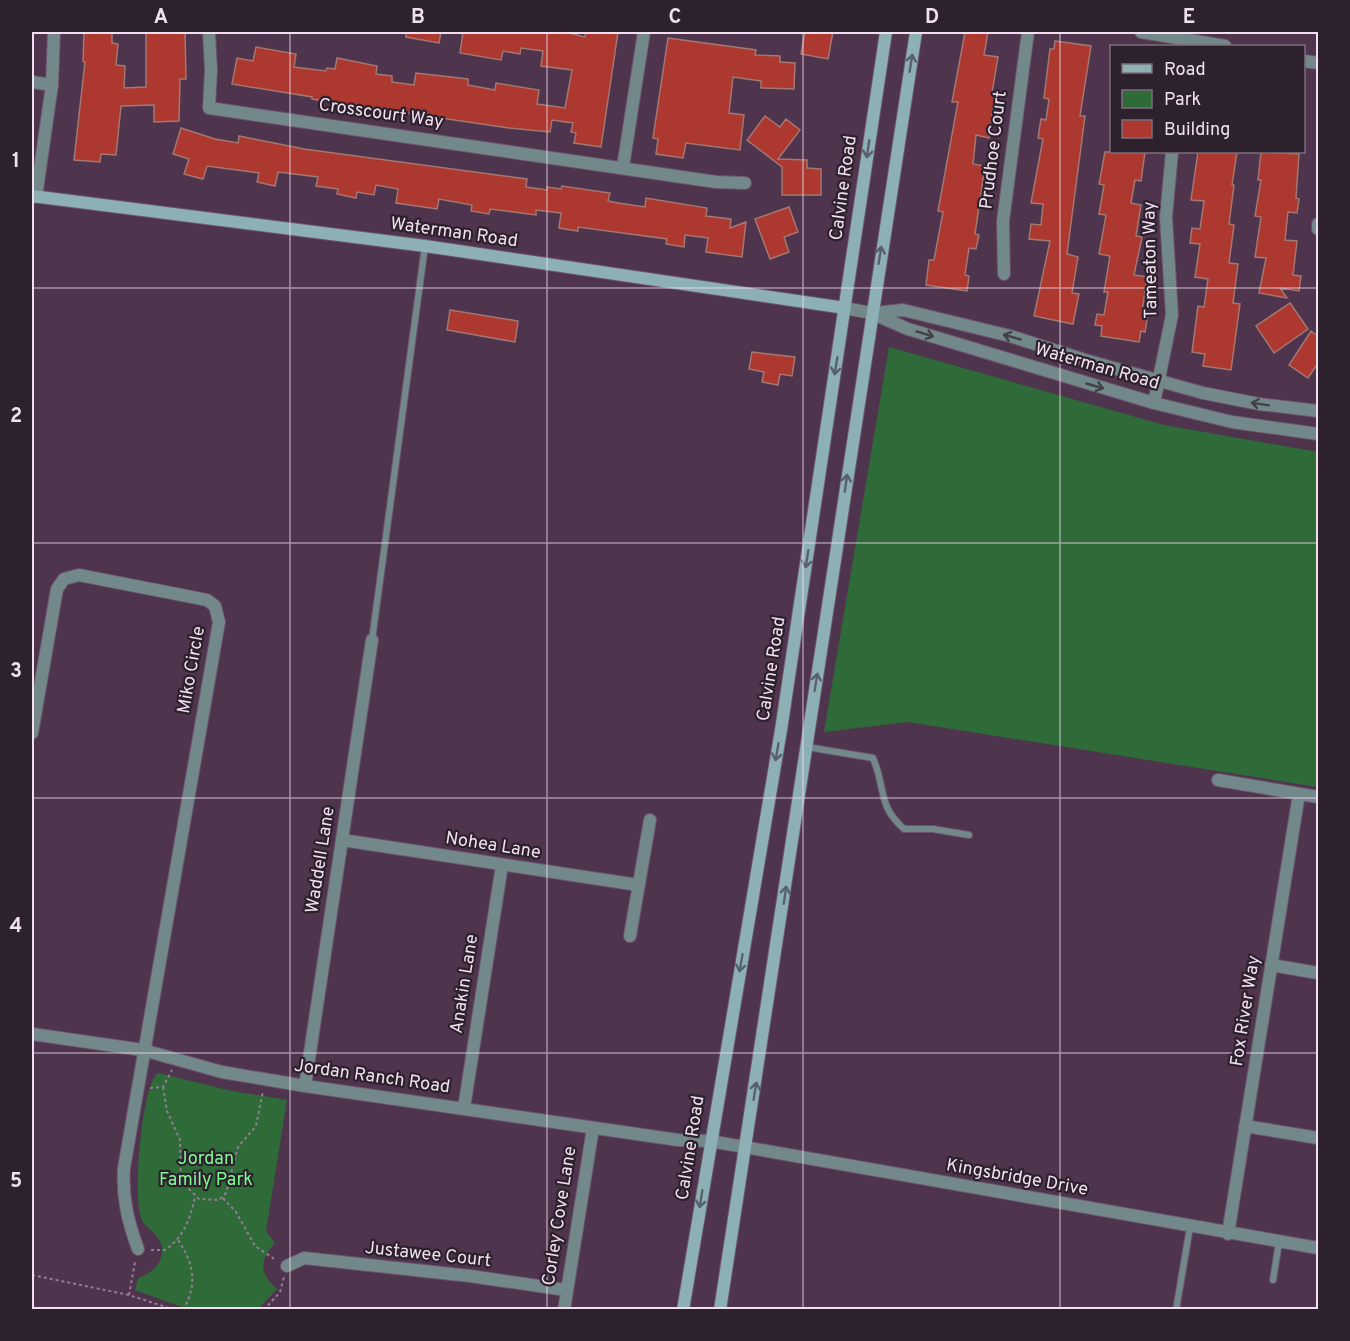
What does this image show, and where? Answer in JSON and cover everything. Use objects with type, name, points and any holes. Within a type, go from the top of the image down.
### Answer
[{"type":"main road","name":"Calvine Road","points":[[683,1310],[781,730],[886,32]]},
{"type":"main road","points":[[720,1310],[747,1149],[871,313],[916,32]]},
{"type":"main road","name":"Waterman Road","points":[[34,197],[425,246],[845,308]]},
{"type":"street","points":[[34,197],[52,85],[54,32]]},
{"type":"street","name":"Crosscourt Way","points":[[209,32],[212,70],[209,108],[623,166]]},
{"type":"street","points":[[644,32],[623,166],[716,182],[745,183]]},
{"type":"street","name":"Prudhoe Court","points":[[1004,274],[1004,221],[1028,32]]},
{"type":"street","points":[[1141,32],[1186,43],[1212,45]]},
{"type":"street","points":[[32,81],[52,85]]},
{"type":"street","name":"Tameaton Way","points":[[1154,403],[1172,315],[1166,217],[1172,153]]},
{"type":"street","points":[[1318,224],[1318,230]]},
{"type":"street","name":"Waterman Road","points":[[845,308],[871,313],[908,329],[1154,403],[1232,422],[1318,434]]},
{"type":"street","name":"Waterman Road","points":[[871,313],[903,310],[1010,336],[1160,381],[1259,404],[1318,411]]},
{"type":"street","name":"Miko Circle","points":[[32,733],[57,589],[64,579],[79,575],[207,600],[215,606],[219,622],[143,1050]]},
{"type":"street","name":"Waddell Lane","points":[[305,1086],[372,640]]},
{"type":"street","points":[[1218,780],[1318,797]]},
{"type":"street","name":"Fox River Way","points":[[1228,1234],[1299,794]]},
{"type":"street","points":[[630,936],[650,820]]},
{"type":"street","name":"Nohea Lane","points":[[342,840],[638,885]]},
{"type":"street","name":"Anakin Lane","points":[[464,1108],[502,865]]},
{"type":"street","points":[[1271,965],[1318,973]]},
{"type":"street","name":"Jordan Ranch Road","points":[[32,1034],[143,1050],[222,1072],[305,1086],[678,1140],[710,1141]]},
{"type":"street","points":[[138,1249],[128,1221],[122,1189],[143,1050]]},
{"type":"street","points":[[1245,1126],[1318,1138]]},
{"type":"street","name":"Corley Cove Lane","points":[[564,1310],[593,1128]]},
{"type":"street","name":"Kingsbridge Drive","points":[[710,1141],[1228,1234],[1318,1248]]},
{"type":"street","name":"Justawee Court","points":[[287,1266],[304,1258],[470,1276],[566,1290]]},
{"type":"lane","points":[[372,640],[425,246]]},
{"type":"lane","points":[[807,747],[873,758],[881,777],[884,803],[891,817],[904,829],[933,829],[969,835]]},
{"type":"lane","points":[[1176,1310],[1190,1227]]},
{"type":"lane","points":[[1273,1280],[1279,1242]]},
{"type":"path","points":[[137,1086],[156,1089],[163,1087],[170,1078],[175,1059]]},
{"type":"path","points":[[163,1087],[167,1111],[180,1140],[181,1181],[195,1197],[209,1202],[226,1193],[238,1147],[256,1126],[265,1079]]},
{"type":"path","points":[[129,1295],[138,1249],[165,1250],[177,1240],[188,1225],[195,1197]]},
{"type":"path","points":[[222,1197],[236,1212],[255,1246],[287,1266],[280,1292],[264,1310]]},
{"type":"path","points":[[177,1240],[193,1269],[194,1284],[183,1310]]},
{"type":"path","points":[[32,1275],[129,1295],[175,1310]]},
{"type":"green space","points":[[889,347],[1164,425],[1318,452],[1318,787],[908,722],[824,732]]},
{"type":"green space","name":"Jordan Family Park","points":[[158,1073],[232,1091],[287,1100],[266,1231],[275,1243],[266,1255],[263,1267],[267,1278],[277,1289],[258,1309],[187,1309],[135,1290],[138,1278],[148,1274],[156,1267],[162,1253],[159,1239],[141,1218],[138,1188],[143,1119],[152,1082]]},
{"type":"building","points":[[84,32],[112,32],[112,43],[118,44],[116,65],[125,66],[124,88],[146,87],[146,32],[185,32],[186,79],[180,79],[179,121],[154,122],[154,105],[121,106],[116,155],[101,154],[100,162],[74,160],[85,62],[83,62]]},
{"type":"building","points":[[406,32],[441,32],[439,43],[406,37]]},
{"type":"building","points":[[463,32],[565,32],[585,37],[586,32],[618,32],[601,147],[574,143],[576,133],[571,132],[573,123],[552,120],[550,132],[509,128],[324,101],[232,84],[237,58],[253,61],[256,47],[296,54],[294,67],[326,71],[327,68],[335,69],[337,58],[377,66],[376,74],[392,76],[392,82],[414,85],[416,73],[468,79],[468,85],[495,90],[496,83],[539,90],[537,104],[565,108],[572,70],[541,66],[543,51],[521,48],[520,54],[503,51],[501,60],[460,53]]},
{"type":"building","points":[[805,32],[833,32],[828,59],[801,54]]},
{"type":"building","points":[[965,32],[988,32],[984,55],[998,57],[992,93],[995,93],[989,138],[976,135],[973,164],[985,166],[975,234],[979,235],[976,249],[969,248],[965,275],[969,276],[967,291],[926,285],[929,260],[934,260],[943,212],[938,211],[958,102],[952,102]]},
{"type":"building","points":[[668,38],[756,50],[755,55],[780,56],[780,62],[795,63],[794,89],[761,88],[761,81],[733,77],[729,113],[744,115],[740,150],[686,143],[683,158],[656,154],[658,139],[653,138]]},
{"type":"building","points":[[1055,41],[1091,46],[1080,116],[1085,116],[1067,254],[1078,257],[1072,293],[1079,294],[1073,324],[1034,316],[1050,241],[1029,239],[1031,224],[1041,225],[1043,204],[1031,203],[1043,139],[1038,138],[1041,119],[1046,120],[1049,99],[1044,98],[1050,49],[1054,49]]},
{"type":"building","points":[[765,116],[780,127],[786,119],[800,130],[778,159],[807,160],[807,168],[821,169],[821,195],[782,195],[782,167],[747,140]]},
{"type":"building","points":[[181,128],[215,139],[238,143],[239,136],[304,149],[527,179],[526,187],[547,190],[547,187],[561,189],[562,186],[610,193],[608,201],[618,203],[645,207],[646,198],[707,208],[706,216],[731,219],[730,228],[746,222],[742,257],[706,252],[708,238],[685,235],[684,247],[666,244],[667,239],[578,227],[578,231],[559,228],[561,213],[536,210],[536,215],[490,209],[489,214],[471,211],[472,205],[439,199],[437,209],[396,203],[398,189],[376,185],[374,195],[357,192],[356,198],[337,194],[338,189],[316,186],[318,177],[278,172],[275,186],[257,182],[259,173],[207,166],[203,179],[184,174],[189,159],[173,154]]},
{"type":"building","points":[[1105,152],[1145,153],[1141,181],[1135,180],[1131,203],[1141,205],[1136,236],[1142,237],[1134,275],[1147,277],[1142,312],[1148,313],[1145,332],[1141,331],[1139,342],[1101,336],[1102,326],[1095,325],[1097,314],[1104,315],[1108,292],[1104,292],[1110,256],[1099,254],[1106,215],[1099,214],[1104,185],[1099,184]]},
{"type":"building","points":[[1198,153],[1237,153],[1229,224],[1234,225],[1229,263],[1238,264],[1233,303],[1240,304],[1231,370],[1203,366],[1205,354],[1192,352],[1198,306],[1204,307],[1208,279],[1195,277],[1200,244],[1190,243],[1192,228],[1200,229],[1204,201],[1191,200]]},
{"type":"building","points":[[1261,153],[1299,154],[1297,213],[1288,212],[1285,240],[1297,241],[1293,275],[1301,276],[1299,291],[1280,288],[1287,298],[1259,293],[1266,258],[1255,257],[1261,217],[1255,216],[1261,180],[1258,180]]},
{"type":"building","points":[[789,207],[798,232],[784,237],[789,252],[770,259],[755,219]]},
{"type":"building","points":[[1290,303],[1308,329],[1274,353],[1256,326]]},
{"type":"building","points":[[450,310],[518,321],[515,342],[447,330]]},
{"type":"building","points":[[1311,331],[1318,336],[1318,363],[1308,378],[1289,365]]},
{"type":"building","points":[[752,352],[795,357],[792,376],[780,374],[778,385],[762,382],[764,372],[749,369]]}]
